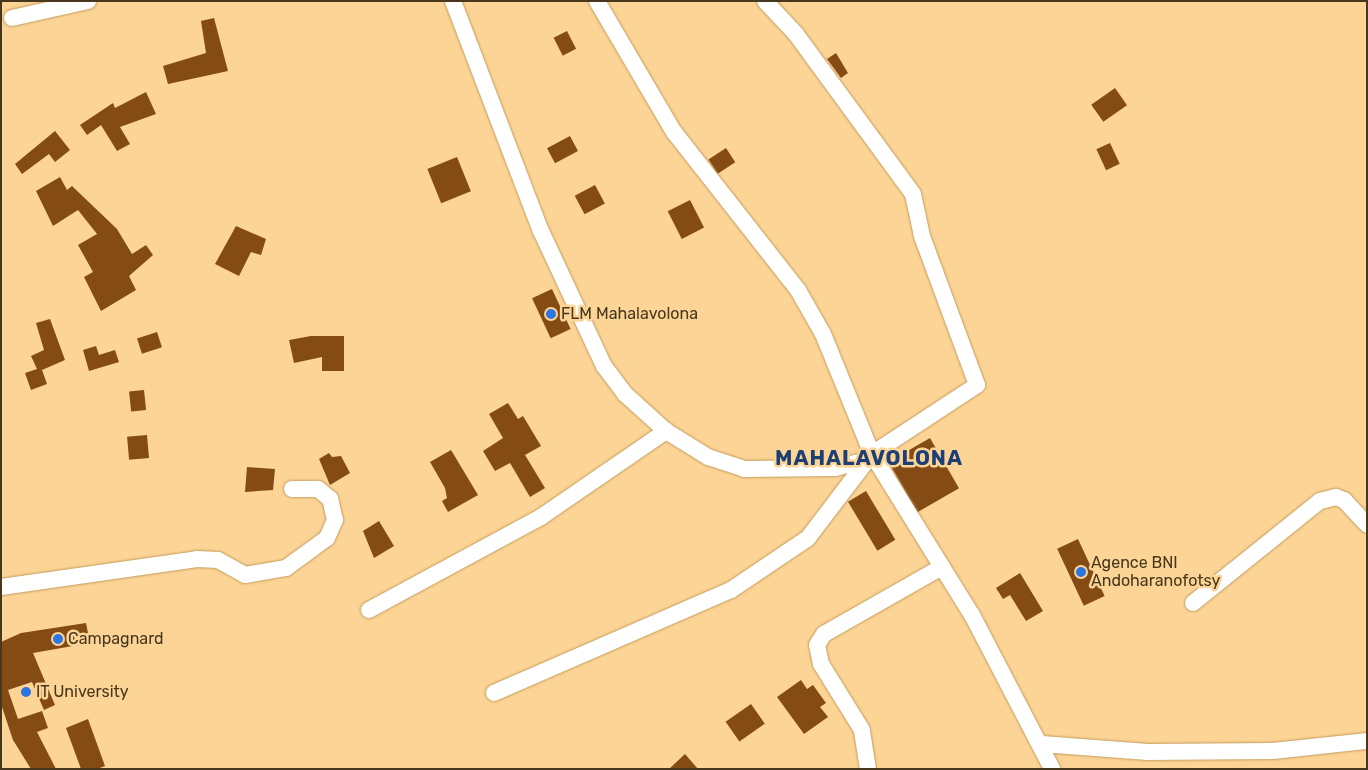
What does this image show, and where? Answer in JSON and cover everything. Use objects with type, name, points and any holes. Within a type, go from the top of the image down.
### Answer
[{"type":"street","points":[[12,18],[88,1]]},
{"type":"street","points":[[453,1],[515,168],[604,366],[625,394],[666,431],[708,457],[744,469],[826,468],[868,457],[977,385],[922,236],[913,194],[796,34],[765,1]]},
{"type":"street","points":[[598,1],[674,132],[798,290],[823,334],[868,457],[942,567],[1042,744],[1052,769]]},
{"type":"street","points":[[369,610],[541,517],[666,431]]},
{"type":"street","points":[[494,693],[731,590],[808,538],[868,457]]},
{"type":"street","points":[[1,587],[198,559],[218,560],[245,575],[286,568],[327,538],[335,520],[330,499],[318,489],[292,489]]},
{"type":"street","points":[[1193,603],[1320,501],[1336,496],[1344,500],[1367,525]]},
{"type":"street","points":[[868,769],[862,730],[820,664],[817,646],[824,634],[942,567]]},
{"type":"street","points":[[1042,744],[1148,752],[1273,751],[1367,742]]},
{"type":"building","points":[[214,18],[228,71],[168,84],[163,66],[206,53],[201,21]]},
{"type":"building","points":[[567,31],[576,49],[563,56],[554,38]]},
{"type":"building","points":[[836,53],[848,73],[841,78],[827,59]]},
{"type":"building","points":[[1115,88],[1127,105],[1103,122],[1091,105]]},
{"type":"building","points":[[146,92],[156,114],[120,127],[130,144],[117,151],[101,125],[87,135],[80,125],[113,103],[115,108]]},
{"type":"building","points":[[55,131],[70,150],[55,162],[49,154],[22,174],[15,164]]},
{"type":"building","points":[[570,136],[578,151],[555,163],[547,148]]},
{"type":"building","points":[[1110,143],[1120,164],[1106,170],[1096,149]]},
{"type":"building","points":[[726,148],[735,162],[718,174],[708,159]]},
{"type":"building","points":[[457,157],[471,191],[441,203],[427,169]]},
{"type":"building","points":[[60,177],[67,190],[72,186],[117,229],[132,254],[146,245],[153,255],[129,276],[136,290],[101,311],[84,277],[93,272],[78,245],[97,234],[78,210],[53,226],[36,191]]},
{"type":"building","points":[[595,185],[605,204],[585,214],[575,196]]},
{"type":"building","points":[[690,200],[704,228],[682,239],[668,211]]},
{"type":"building","points":[[236,226],[266,239],[261,255],[251,252],[239,276],[215,264]]},
{"type":"building","name":"FLM Mahalavolona","points":[[552,289],[571,329],[551,338],[532,298]]},
{"type":"building","points":[[50,319],[65,360],[42,370],[47,384],[31,390],[25,373],[37,369],[31,356],[44,350],[36,323]]},
{"type":"building","points":[[157,332],[162,347],[142,354],[137,338]]},
{"type":"building","points":[[311,336],[344,336],[344,371],[322,371],[322,357],[294,363],[289,340]]},
{"type":"building","points":[[96,346],[99,355],[115,350],[119,362],[89,371],[83,350]]},
{"type":"building","points":[[144,390],[146,410],[131,411],[129,392]]},
{"type":"building","points":[[508,403],[518,419],[523,416],[541,446],[525,455],[545,488],[530,497],[510,463],[495,471],[483,451],[503,438],[489,414]]},
{"type":"building","points":[[147,435],[149,458],[129,460],[127,437]]},
{"type":"building","points":[[930,438],[959,488],[917,512],[888,462]]},
{"type":"building","points":[[451,450],[478,495],[448,512],[442,501],[447,498],[445,488],[430,462]]},
{"type":"building","points":[[329,453],[332,457],[341,456],[350,473],[330,485],[319,459]]},
{"type":"building","points":[[247,467],[275,469],[273,490],[245,492]]},
{"type":"building","points":[[866,491],[895,540],[877,551],[848,502]]},
{"type":"building","points":[[379,521],[394,546],[374,558],[363,531]]},
{"type":"building","name":"Agence BNI Andoharanofotsy","points":[[1078,539],[1105,596],[1084,606],[1057,549]]},
{"type":"building","points":[[1020,573],[1043,611],[1026,621],[1010,595],[1003,599],[996,588]]},
{"type":"building","points":[[86,623],[90,643],[33,653],[55,705],[44,710],[32,682],[8,690],[18,719],[42,711],[48,728],[37,732],[56,769],[31,769],[13,740],[1,704],[1,642],[21,633]]},
{"type":"building","points":[[801,680],[807,689],[813,685],[826,703],[820,707],[828,717],[804,734],[777,697]]},
{"type":"building","points":[[751,704],[765,724],[739,741],[726,722]]},
{"type":"building","points":[[88,719],[105,766],[97,769],[81,769],[66,728]]},
{"type":"building","points":[[685,754],[698,769],[669,769]]},
{"type":"place","name":"FLM Mahalavolona","points":[[551,314]]},
{"type":"place","name":"Agence BNI Andoharanofotsy","points":[[1081,572]]},
{"type":"place","name":"Campagnard","points":[[58,639]]},
{"type":"place","name":"IT University","points":[[26,692]]},
{"type":"district","name":"MAHALAVOLONA","points":[[869,458]]}]
